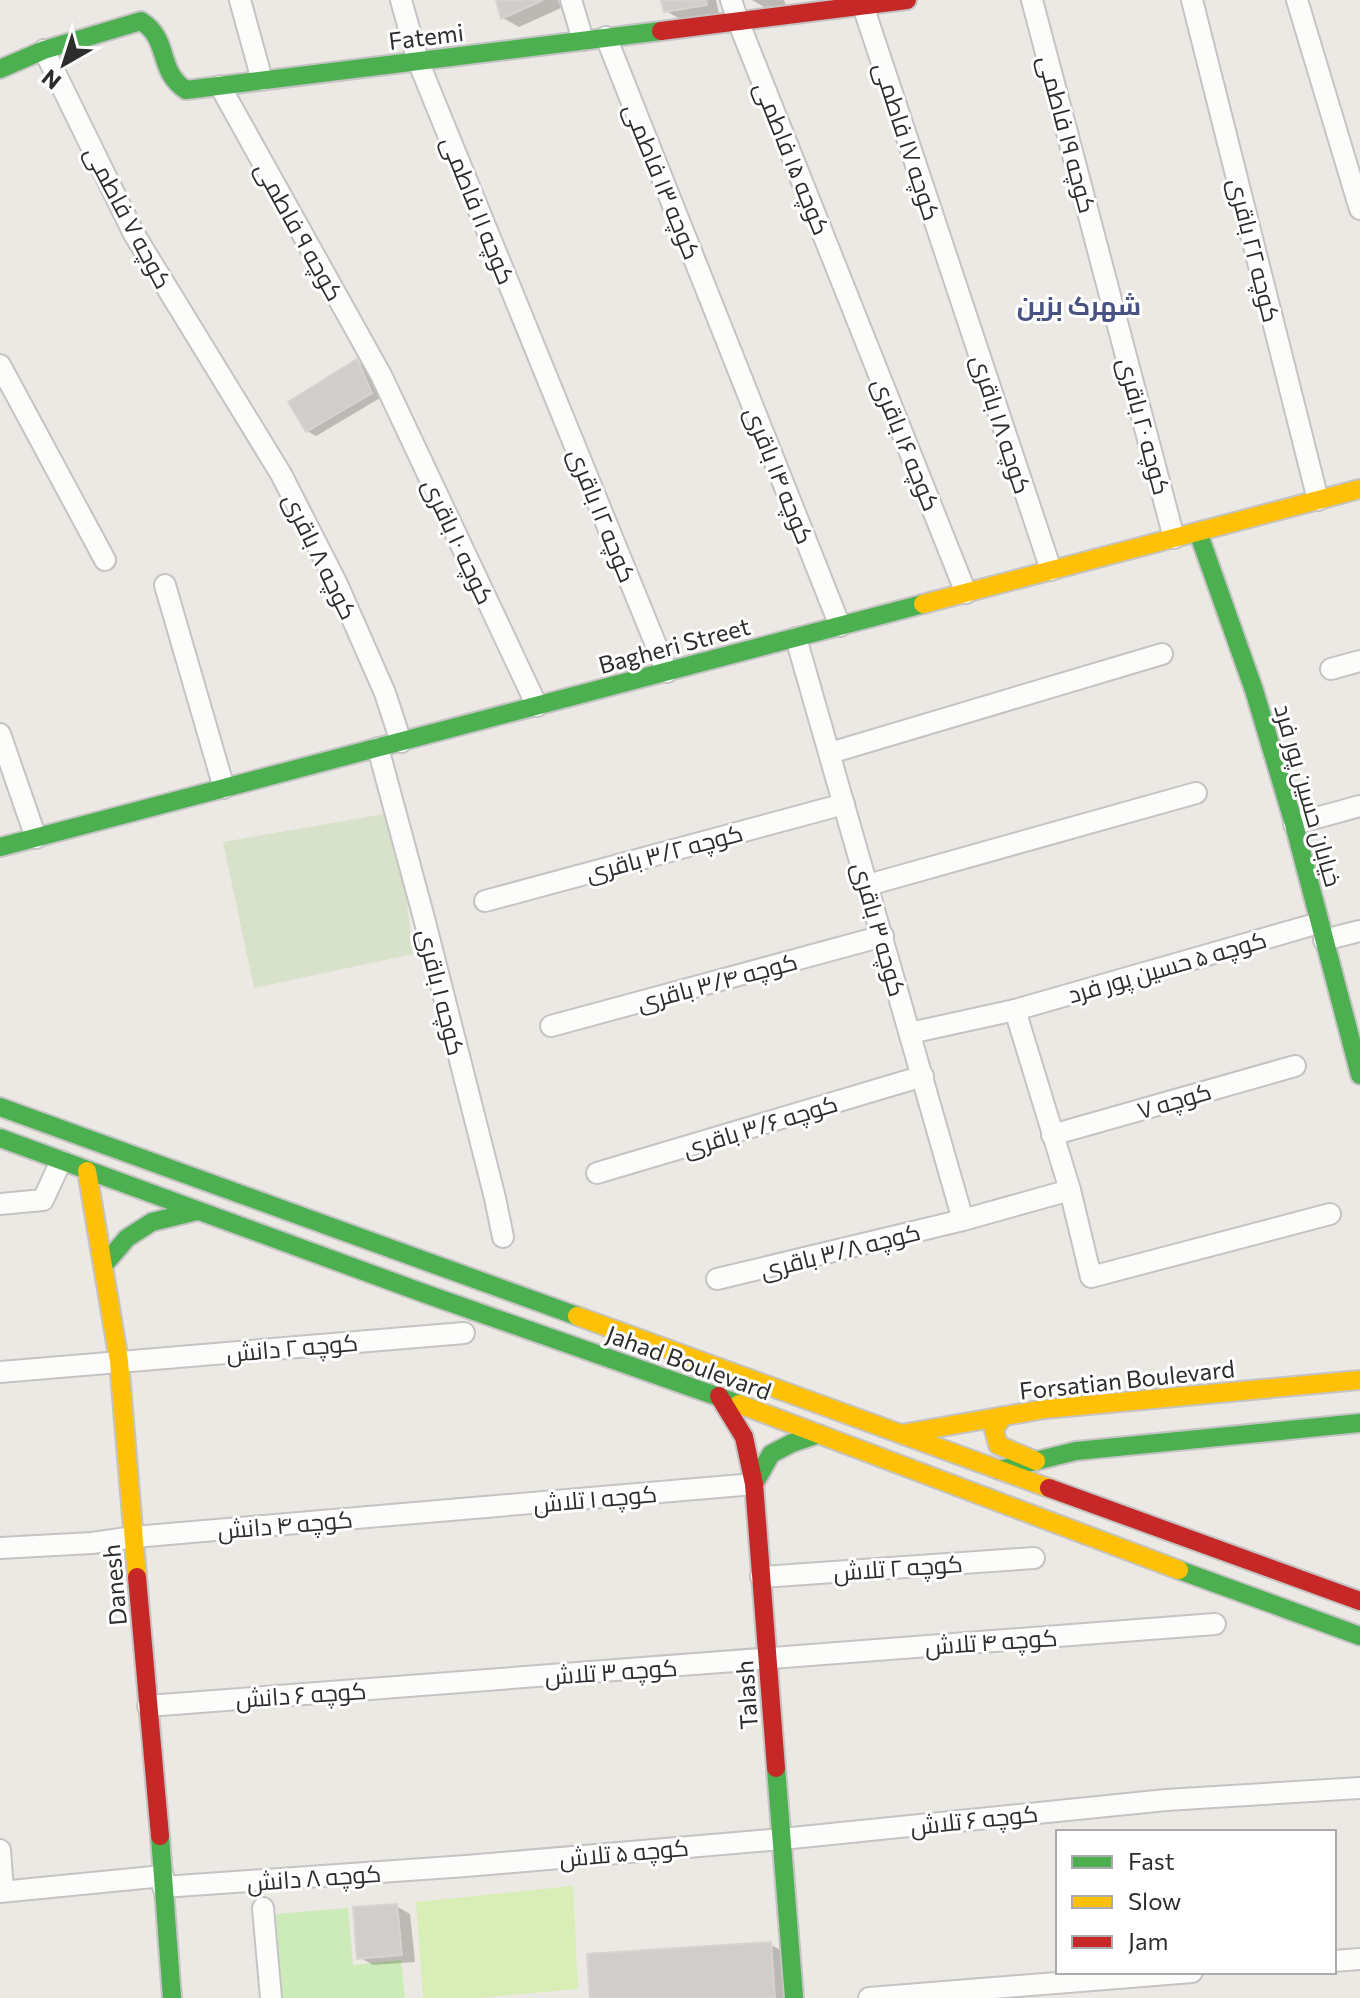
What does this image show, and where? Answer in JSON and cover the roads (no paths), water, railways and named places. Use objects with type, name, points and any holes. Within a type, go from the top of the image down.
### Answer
[{"type":"street","points":[[240,0],[262,80]]},
{"type":"street","name":"کوچه ۱۱ فاطمی","points":[[401,0],[418,61],[539,358]]},
{"type":"street","points":[[571,0],[583,40]]},
{"type":"street","name":"کوچه ۱۵ فاطمی","points":[[731,0],[847,294]]},
{"type":"street","name":"Fatemi","points":[[0,69],[44,50],[141,21],[150,25],[157,34],[170,78],[186,90],[862,3],[907,0]]},
{"type":"street","name":"کوچه ۱۹ فاطمی","points":[[1032,0],[1103,268]]},
{"type":"street","name":"کوچه ۲۲ باقری","points":[[1192,0],[1318,500]]},
{"type":"street","points":[[1297,0],[1360,209]]},
{"type":"street","name":"کوچه ۱۷ فاطمی","points":[[862,3],[953,277]]},
{"type":"street","name":"کوچه ۱۳ فاطمی","points":[[606,37],[720,324]]},
{"type":"street","name":"کوچه ۷ فاطمی","points":[[44,50],[134,234],[222,380]]},
{"type":"street","name":"کوچه ۹ فاطمی","points":[[220,86],[381,375]]},
{"type":"street","name":"کوچه ۲۰ باقری","points":[[1103,268],[1174,538]]},
{"type":"street","name":"کوچه ۱۸ باقری","points":[[953,277],[1051,570]]},
{"type":"street","name":"کوچه ۱۶ باقری","points":[[847,294],[966,593]]},
{"type":"street","name":"کوچه ۱۴ باقری","points":[[720,324],[840,626]]},
{"type":"street","name":"کوچه ۱۲ باقری","points":[[539,358],[667,672]]},
{"type":"street","points":[[0,365],[105,560]]},
{"type":"street","name":"کوچه ۱۰ باقری","points":[[381,375],[537,706]]},
{"type":"street","name":"کوچه ۸ باقری","points":[[222,380],[281,474],[337,584],[385,693],[401,742]]},
{"type":"street","name":"Bagheri Street","points":[[0,847],[1360,489]]},
{"type":"street","name":"خیابان حسین پور فرد","points":[[1198,532],[1254,690],[1294,824],[1321,931],[1355,1038],[1360,1075]]},
{"type":"street","points":[[165,585],[224,788]]},
{"type":"street","name":"کوچه ۳ باقری","points":[[796,638],[963,1220]]},
{"type":"street","points":[[830,753],[1162,654]]},
{"type":"street","points":[[1331,669],[1360,661]]},
{"type":"street","points":[[0,734],[36,838]]},
{"type":"street","name":"کوچه ۱ باقری","points":[[378,748],[424,918],[503,1237]]},
{"type":"street","points":[[868,885],[1196,793]]},
{"type":"street","name":"کوچه ۳/۲ باقری","points":[[485,901],[844,804]]},
{"type":"street","points":[[1294,824],[1360,806]]},
{"type":"street","name":"کوچه ۵ حسین پور فرد","points":[[910,1033],[1015,1010],[1321,931],[1360,931]]},
{"type":"street","name":"کوچه ۳/۴ باقری","points":[[551,1026],[883,936]]},
{"type":"street","points":[[1015,1010],[1070,1190],[1091,1277],[1330,1214]]},
{"type":"street","name":"کوچه ۷","points":[[1052,1135],[1295,1066]]},
{"type":"street","name":"کوچه ۳/۶ باقری","points":[[597,1173],[923,1076]]},
{"type":"street","name":"Jahad Boulevard","points":[[0,1107],[1360,1601]]},
{"type":"street","name":"Jahad Boulevard","points":[[0,1138],[484,1315],[719,1396],[1360,1636]]},
{"type":"street","points":[[0,1204],[43,1200],[61,1161]]},
{"type":"street","name":"Danesh","points":[[87,1171],[119,1361],[172,1998]]},
{"type":"street","name":"کوچه ۳/۸ باقری","points":[[717,1279],[963,1220],[1070,1190]]},
{"type":"street","points":[[103,1266],[127,1238],[152,1222],[197,1211]]},
{"type":"street","name":"کوچه ۲ دانش","points":[[0,1372],[464,1333]]},
{"type":"street","name":"Forsatian Boulevard","points":[[900,1434],[1061,1408],[1360,1380]]},
{"type":"street","name":"Talash","points":[[719,1396],[744,1437],[754,1484],[794,1998]]},
{"type":"street","points":[[1003,1416],[994,1430],[998,1445],[1036,1461]]},
{"type":"street","points":[[999,1470],[1076,1451],[1360,1423]]},
{"type":"street","points":[[754,1484],[771,1454],[819,1434]]},
{"type":"street","name":"کوچه ۱ تلاش","points":[[435,1511],[754,1484]]},
{"type":"street","name":"کوچه ۴ دانش","points":[[0,1548],[92,1543],[435,1511]]},
{"type":"street","points":[[1135,1553],[1146,1524]]},
{"type":"street","name":"کوچه ۲ تلاش","points":[[761,1577],[1034,1558]]},
{"type":"street","name":"کوچه ۴ تلاش","points":[[767,1659],[1215,1624]]},
{"type":"street","name":"کوچه ۳ تلاش","points":[[454,1683],[767,1659]]},
{"type":"street","name":"کوچه ۶ دانش","points":[[148,1706],[454,1683]]},
{"type":"street","name":"کوچه ۶ تلاش","points":[[782,1839],[1166,1800],[1360,1788]]},
{"type":"street","name":"کوچه ۵ تلاش","points":[[466,1866],[782,1839]]},
{"type":"street","points":[[0,1850],[2,1892]]},
{"type":"street","name":"کوچه ۸ دانش","points":[[2,1892],[466,1866]]},
{"type":"street","points":[[263,1908],[271,1998]]},
{"type":"street","points":[[1336,1961],[1360,1959]]},
{"type":"street","points":[[869,1998],[1172,1974]]},
{"type":"district","name":"شهرک بزین","points":[[1079,304]]}]
